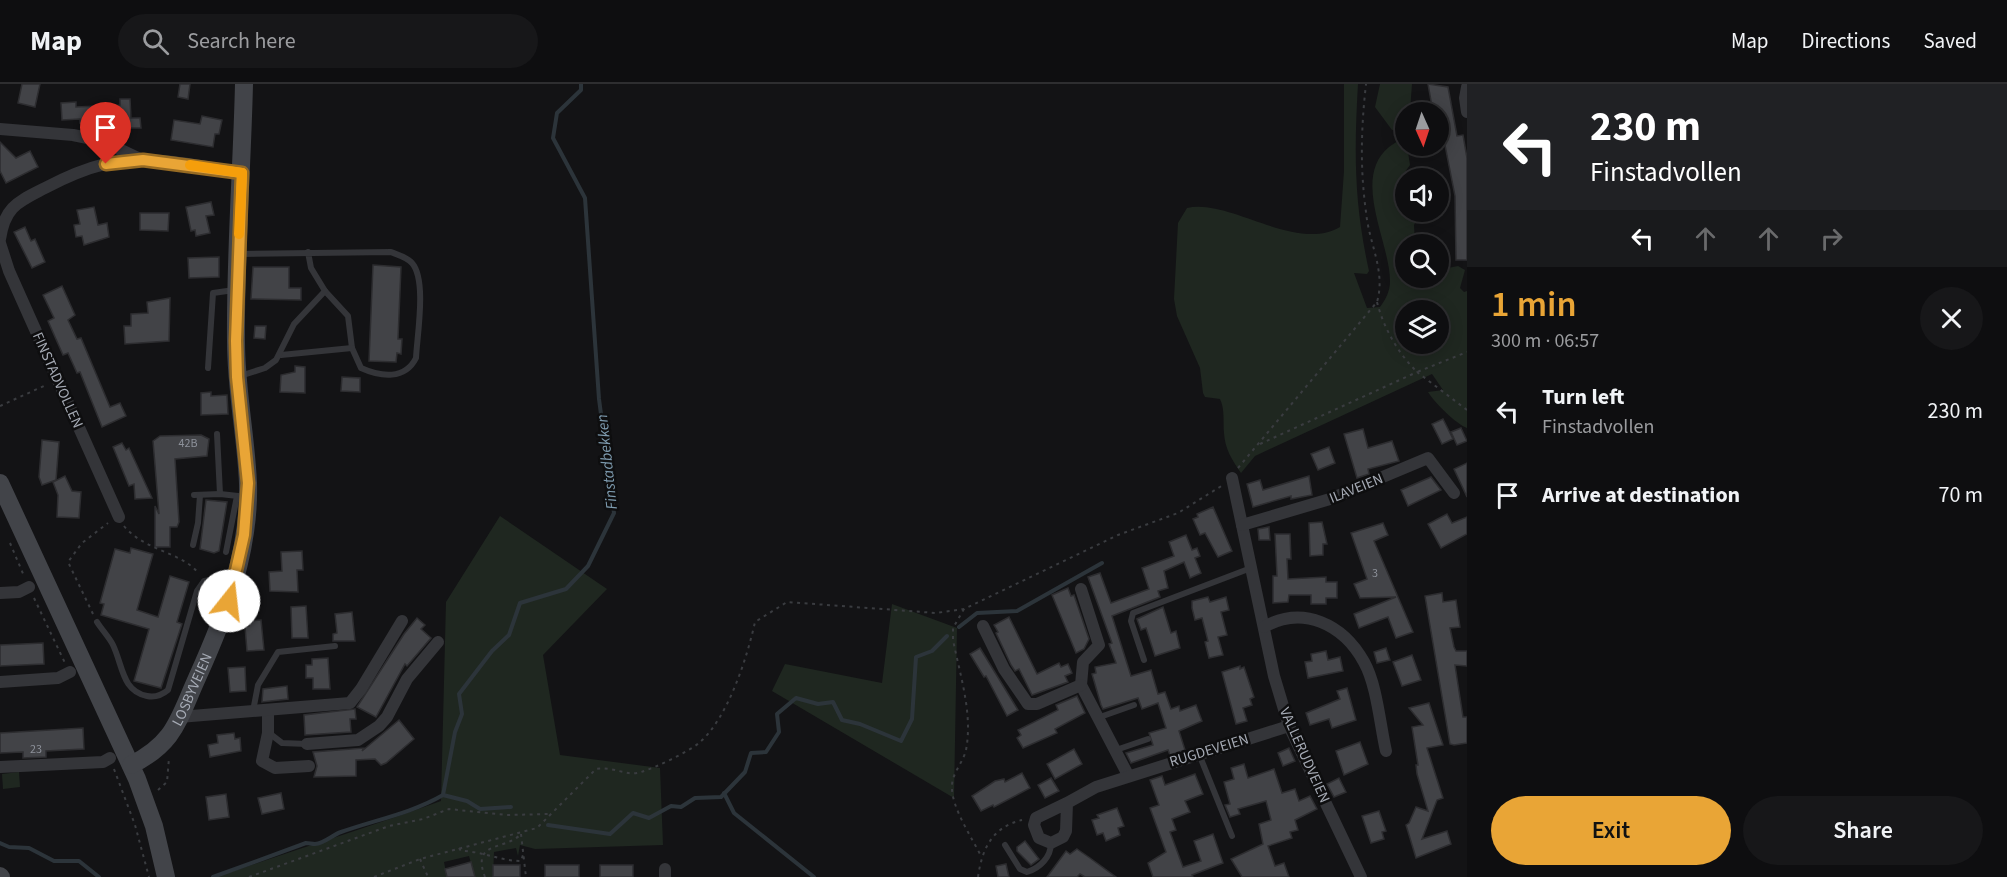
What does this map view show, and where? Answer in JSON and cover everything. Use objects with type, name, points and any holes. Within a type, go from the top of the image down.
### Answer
[{"type":"main road","name":"LOSBYVEIEN","points":[[130,765],[162,746],[179,717],[218,633],[234,585],[244,535],[237,377],[237,289],[244,84]]},
{"type":"main road","points":[[0,483],[150,812],[166,877]]},
{"type":"street","points":[[1467,87],[1465,98],[1467,112]]},
{"type":"street","name":"FINSTADVOLLEN","points":[[0,129],[73,135],[102,141],[143,160]]},
{"type":"street","name":"FINSTADVOLLEN","points":[[118,517],[9,271],[0,241],[2,224],[9,209],[27,197],[70,176],[106,164],[143,160],[242,173]]},
{"type":"street","name":"ILAVEIEN","points":[[1242,525],[1330,499],[1428,458],[1454,493]]},
{"type":"street","name":"VALLERUDVEIEN","points":[[1232,478],[1274,676],[1289,726],[1361,877]]},
{"type":"street","points":[[0,593],[19,592],[29,586]]},
{"type":"street","points":[[1081,589],[1099,645],[1083,662],[1081,685],[1100,717],[1128,775]]},
{"type":"street","points":[[1264,627],[1293,616],[1309,617],[1336,632],[1356,650],[1369,676],[1386,751]]},
{"type":"street","points":[[179,717],[350,703],[362,689],[402,621]]},
{"type":"street","points":[[983,626],[1004,669],[1028,704],[1037,704],[1081,685]]},
{"type":"street","points":[[307,744],[358,740],[379,726],[387,717],[407,679],[438,642]]},
{"type":"street","points":[[0,682],[58,678],[70,672]]},
{"type":"street","points":[[268,710],[268,733],[261,756],[265,764],[275,768],[309,766]]},
{"type":"street","name":"RUGDEVEIEN","points":[[1051,843],[1039,838],[1034,825],[1036,818],[1096,787],[1289,726]]},
{"type":"street","points":[[0,768],[102,762],[110,758]]},
{"type":"street","points":[[1051,843],[1063,837],[1066,831],[1067,803]]},
{"type":"lane","points":[[239,254],[308,252],[391,252],[412,262],[418,272],[420,288],[416,358],[411,368],[387,375],[375,374],[361,368],[352,348],[348,316],[325,291],[311,268],[308,252]]},
{"type":"lane","points":[[208,368],[213,293],[237,289]]},
{"type":"lane","points":[[281,355],[284,339],[294,324],[325,291]]},
{"type":"lane","points":[[237,377],[265,368],[281,355],[352,348]]},
{"type":"lane","points":[[217,434],[220,494]]},
{"type":"lane","points":[[192,545],[198,524],[197,495],[220,494],[242,497],[226,552]]},
{"type":"lane","points":[[1144,660],[1131,621],[1133,613],[1252,568]]},
{"type":"lane","points":[[97,622],[112,643],[129,688],[136,694],[152,698],[168,690],[197,591],[204,581],[217,579],[234,585]]},
{"type":"lane","points":[[253,712],[258,685],[278,652],[335,646]]},
{"type":"lane","points":[[1100,717],[1134,705]]},
{"type":"lane","points":[[268,733],[282,743],[307,744]]},
{"type":"lane","points":[[1116,750],[1148,739]]},
{"type":"lane","points":[[1198,754],[1232,836]]},
{"type":"lane","points":[[1005,845],[1020,868],[1027,872],[1037,868],[1048,856],[1051,843]]},
{"type":"path","points":[[1366,84],[1360,141],[1366,215],[1381,275],[1377,302],[1386,326],[1403,357],[1417,372],[1467,410]]},
{"type":"path","points":[[374,877],[420,859],[537,828],[596,769],[609,767],[629,774],[640,773],[698,744],[714,726],[729,699],[755,622],[770,609],[787,602],[936,613],[964,609],[1118,535],[1178,513],[1200,502],[1232,478],[1243,460],[1377,302]]},
{"type":"path","points":[[1258,445],[1417,372],[1467,352]]},
{"type":"path","points":[[0,406],[58,379]]},
{"type":"path","points":[[97,622],[68,562],[82,543],[118,517],[125,528],[136,537],[155,549],[193,566],[204,581]]},
{"type":"path","points":[[10,543],[70,672]]},
{"type":"path","points":[[964,609],[953,628],[953,640],[967,712],[966,750],[953,779],[952,790],[965,825],[981,856]]},
{"type":"path","points":[[156,790],[165,786],[170,766],[162,746]]},
{"type":"path","points":[[110,758],[131,812],[149,877]]},
{"type":"path","points":[[249,877],[389,826],[423,819],[449,809],[507,815],[549,814]]},
{"type":"path","points":[[520,834],[526,877]]},
{"type":"path","points":[[485,877],[482,864],[484,854],[497,844],[515,840],[520,834]]},
{"type":"path","points":[[459,848],[460,851],[510,861],[521,861],[524,852]]},
{"type":"path","points":[[420,859],[428,877]]},
{"type":"shaded area","points":[[1344,84],[1358,84],[1356,178],[1360,223],[1369,271],[1367,274],[1354,273],[1367,308],[1380,307],[1387,295],[1390,281],[1375,211],[1373,176],[1378,160],[1395,143],[1395,156],[1409,156],[1410,165],[1408,168],[1395,168],[1395,222],[1416,222],[1414,234],[1395,234],[1395,288],[1449,288],[1449,268],[1458,266],[1465,270],[1460,288],[1464,292],[1467,291],[1467,428],[1446,412],[1428,392],[1443,390],[1432,374],[1255,456],[1241,473],[1227,449],[1222,403],[1220,399],[1205,397],[1200,368],[1177,316],[1174,299],[1178,223],[1187,208],[1204,207],[1222,210],[1283,230],[1303,234],[1323,233],[1340,227],[1344,171]]},
{"type":"shaded area","points":[[1380,84],[1412,84],[1411,102],[1395,102],[1395,129],[1392,130],[1375,107]]},
{"type":"shaded area","points":[[500,516],[607,589],[543,655],[560,755],[660,768],[663,845],[535,849],[520,845],[518,856],[516,848],[494,852],[493,877],[475,877],[469,856],[444,862],[447,877],[216,877],[441,801],[446,602]]},
{"type":"shaded area","points":[[892,604],[957,628],[954,798],[772,691],[785,664],[882,683]]},
{"type":"shaded area","points":[[19,772],[20,787],[3,789],[2,774]]},
{"type":"building","points":[[22,84],[40,84],[35,107],[18,103]]},
{"type":"building","points":[[180,84],[190,84],[188,99],[178,97]]},
{"type":"building","points":[[1428,84],[1448,87],[1457,136],[1463,135],[1467,158],[1467,260],[1456,260],[1455,196],[1447,156],[1449,156],[1449,102],[1431,102]]},
{"type":"building","points":[[120,99],[130,99],[131,118],[140,118],[141,128],[121,128],[121,122],[90,124],[80,123],[80,119],[62,120],[61,103],[76,102],[76,107],[120,105]]},
{"type":"building","points":[[202,116],[222,120],[219,134],[215,134],[213,147],[171,140],[174,120],[200,124]]},
{"type":"building","points":[[0,142],[16,158],[30,151],[38,167],[6,183],[0,171]]},
{"type":"building","points":[[211,202],[214,215],[206,216],[210,233],[196,236],[195,230],[191,231],[186,207]]},
{"type":"building","points":[[94,207],[98,225],[107,223],[109,237],[84,245],[82,236],[76,237],[74,225],[80,224],[77,210]]},
{"type":"building","points":[[140,213],[169,213],[168,231],[140,230]]},
{"type":"building","points":[[25,227],[31,241],[35,239],[45,262],[32,268],[14,232]]},
{"type":"building","points":[[219,257],[219,277],[189,278],[188,258]]},
{"type":"building","points":[[373,265],[401,267],[398,339],[402,339],[401,354],[397,353],[396,362],[369,361]]},
{"type":"building","points":[[253,267],[289,267],[289,288],[301,288],[301,300],[251,299]]},
{"type":"building","points":[[62,286],[75,315],[68,320],[77,339],[81,338],[110,407],[120,403],[126,416],[102,427],[80,372],[77,373],[68,353],[63,355],[48,321],[54,318],[43,295]]},
{"type":"building","points":[[170,298],[169,341],[125,344],[124,326],[131,326],[131,314],[148,313],[147,302]]},
{"type":"building","points":[[255,326],[266,326],[265,339],[254,338]]},
{"type":"building","points":[[295,366],[305,367],[305,393],[280,392],[281,375],[295,372]]},
{"type":"building","points":[[342,377],[360,378],[360,392],[341,391]]},
{"type":"building","points":[[211,392],[211,396],[227,395],[228,414],[201,415],[201,393]]},
{"type":"building","points":[[1443,419],[1453,439],[1442,444],[1432,424]]},
{"type":"building","points":[[1461,428],[1467,441],[1457,445],[1451,432]]},
{"type":"building","points":[[1363,429],[1368,448],[1392,441],[1399,461],[1368,469],[1369,474],[1357,478],[1344,434]]},
{"type":"building","points":[[201,435],[209,439],[207,456],[175,459],[179,522],[177,527],[170,527],[170,547],[155,547],[155,506],[159,514],[153,441],[160,436]]},
{"type":"building","points":[[42,440],[59,442],[56,480],[42,485],[39,477]]},
{"type":"building","points":[[122,443],[126,450],[129,448],[152,498],[135,499],[134,484],[129,486],[113,447]]},
{"type":"building","points":[[1329,447],[1335,463],[1318,470],[1311,454]]},
{"type":"building","points":[[1467,463],[1467,497],[1454,469]]},
{"type":"building","points":[[65,476],[72,491],[81,492],[79,518],[57,517],[58,495],[53,482]]},
{"type":"building","points":[[1309,476],[1312,495],[1291,499],[1291,496],[1253,507],[1247,484],[1260,480],[1263,490]]},
{"type":"building","points":[[1431,477],[1441,490],[1408,506],[1401,490]]},
{"type":"building","points":[[206,500],[227,502],[219,551],[214,553],[200,549]]},
{"type":"building","points":[[1213,507],[1232,551],[1218,557],[1205,533],[1200,535],[1193,519],[1198,517],[1197,514]]},
{"type":"building","points":[[1447,514],[1452,523],[1467,517],[1467,534],[1441,548],[1428,524]]},
{"type":"building","points":[[1322,522],[1327,544],[1323,544],[1323,555],[1310,556],[1309,523]]},
{"type":"building","points":[[1383,523],[1388,535],[1374,541],[1413,632],[1396,638],[1388,617],[1359,628],[1354,614],[1396,597],[1360,598],[1354,584],[1367,579],[1351,533]]},
{"type":"building","points":[[1269,527],[1270,540],[1259,540],[1258,529]]},
{"type":"building","points":[[1275,534],[1290,534],[1291,559],[1287,559],[1288,579],[1326,577],[1326,582],[1337,582],[1337,598],[1326,598],[1326,604],[1311,604],[1311,595],[1289,595],[1288,602],[1273,603],[1273,576],[1277,576]]},
{"type":"building","points":[[1186,535],[1192,550],[1197,548],[1200,556],[1195,558],[1201,573],[1190,578],[1184,562],[1164,571],[1168,588],[1158,591],[1160,597],[1112,616],[1131,676],[1151,670],[1158,694],[1165,692],[1171,709],[1179,706],[1180,711],[1196,705],[1202,721],[1179,731],[1185,750],[1170,755],[1168,750],[1131,763],[1126,753],[1153,745],[1149,733],[1166,728],[1158,703],[1142,709],[1138,698],[1103,709],[1092,674],[1096,673],[1095,667],[1116,663],[1109,644],[1112,643],[1088,577],[1100,573],[1111,603],[1149,589],[1142,568],[1174,556],[1169,542]]},
{"type":"building","points":[[131,548],[153,554],[137,610],[158,617],[170,576],[189,582],[177,622],[182,624],[161,688],[134,681],[149,629],[101,615],[104,604],[100,603],[115,549],[130,553]]},
{"type":"building","points":[[302,551],[303,570],[297,570],[298,592],[270,591],[269,572],[282,571],[281,552]]},
{"type":"building","points":[[1068,588],[1071,596],[1074,595],[1089,639],[1084,649],[1076,653],[1052,595]]},
{"type":"building","points":[[1442,593],[1443,602],[1456,600],[1460,627],[1450,628],[1454,647],[1456,651],[1467,651],[1467,666],[1455,665],[1463,717],[1467,717],[1467,743],[1454,745],[1450,744],[1425,596]]},
{"type":"building","points":[[1208,597],[1210,602],[1226,597],[1229,610],[1221,612],[1227,635],[1218,637],[1223,655],[1209,658],[1205,642],[1208,641],[1202,618],[1195,620],[1192,608],[1192,601]]},
{"type":"building","points":[[306,606],[308,638],[292,638],[291,607]]},
{"type":"building","points":[[1163,607],[1171,633],[1176,631],[1180,648],[1155,656],[1146,628],[1141,630],[1137,619]]},
{"type":"building","points":[[352,612],[355,641],[333,641],[333,634],[337,633],[335,614]]},
{"type":"building","points":[[1009,617],[1037,674],[1059,663],[1061,667],[1068,664],[1072,673],[1065,676],[1068,682],[1032,695],[1019,669],[1015,671],[1011,665],[996,633],[998,632],[994,625]]},
{"type":"building","points":[[417,618],[425,625],[421,629],[431,638],[407,666],[405,664],[376,717],[357,707],[404,634]]},
{"type":"building","points":[[261,620],[264,650],[247,651],[245,627],[249,626],[249,621]]},
{"type":"building","points":[[43,643],[44,664],[0,666],[0,645]]},
{"type":"building","points":[[980,648],[1018,710],[1007,716],[986,676],[984,677],[970,654]]},
{"type":"building","points":[[1386,648],[1390,660],[1377,663],[1374,652]]},
{"type":"building","points":[[1326,651],[1328,660],[1340,657],[1343,671],[1308,678],[1305,662],[1312,661],[1311,654]]},
{"type":"building","points":[[1412,655],[1421,680],[1402,686],[1393,662]]},
{"type":"building","points":[[328,658],[330,689],[313,689],[313,678],[306,678],[306,665],[312,665],[312,659]]},
{"type":"building","points":[[1240,666],[1240,669],[1244,667],[1254,697],[1250,699],[1252,705],[1243,708],[1247,721],[1236,724],[1222,672]]},
{"type":"building","points":[[245,667],[246,691],[230,692],[228,668]]},
{"type":"building","points":[[287,686],[288,699],[262,702],[263,689]]},
{"type":"building","points":[[1347,688],[1356,720],[1332,728],[1329,719],[1310,725],[1306,713],[1340,699],[1337,691]]},
{"type":"building","points":[[1077,696],[1085,713],[1055,729],[1057,733],[1023,748],[1017,738],[1021,735],[1018,730],[1058,710],[1056,705]]},
{"type":"building","points":[[1429,703],[1443,745],[1427,748],[1443,798],[1437,800],[1422,839],[1447,831],[1451,844],[1416,858],[1406,825],[1416,807],[1428,811],[1417,774],[1416,765],[1418,765],[1412,727],[1423,725],[1409,708]]},
{"type":"building","points":[[355,709],[356,719],[350,719],[351,732],[305,735],[304,715]]},
{"type":"building","points":[[399,720],[414,739],[386,763],[381,765],[375,759],[356,760],[356,776],[314,777],[317,766],[313,752],[364,748],[362,751]]},
{"type":"building","points":[[83,728],[84,749],[46,751],[46,757],[23,758],[23,752],[0,753],[0,733]]},
{"type":"building","points":[[234,733],[235,739],[240,738],[241,751],[210,757],[208,745],[218,743],[217,735]]},
{"type":"building","points":[[1360,742],[1368,764],[1344,775],[1336,751]]},
{"type":"building","points":[[1289,748],[1295,761],[1283,766],[1278,753]]},
{"type":"building","points":[[1074,749],[1082,764],[1055,779],[1047,764]]},
{"type":"building","points":[[1244,764],[1248,778],[1274,769],[1282,793],[1295,789],[1299,801],[1310,796],[1317,809],[1295,820],[1298,830],[1290,832],[1292,838],[1268,846],[1275,866],[1284,863],[1289,877],[1242,877],[1231,859],[1263,844],[1259,824],[1271,820],[1266,801],[1238,809],[1240,814],[1230,817],[1225,805],[1230,804],[1224,782],[1234,779],[1231,768]]},
{"type":"building","points":[[1022,773],[1030,788],[994,807],[993,805],[981,811],[972,796],[995,781],[1004,779],[1005,782]]},
{"type":"building","points":[[1195,774],[1203,794],[1185,801],[1190,812],[1172,819],[1176,830],[1170,832],[1183,867],[1201,861],[1194,841],[1213,834],[1223,863],[1192,875],[1193,877],[1153,877],[1148,863],[1166,852],[1150,808],[1159,805],[1150,780],[1162,776],[1165,785]]},
{"type":"building","points":[[1051,778],[1059,791],[1045,798],[1038,785]]},
{"type":"building","points":[[1339,778],[1346,792],[1334,797],[1327,784]]},
{"type":"building","points":[[281,793],[284,809],[262,814],[258,798]]},
{"type":"building","points":[[226,794],[229,817],[209,820],[206,797]]},
{"type":"building","points":[[1117,808],[1124,826],[1118,828],[1120,835],[1106,841],[1103,833],[1097,835],[1092,820],[1099,818],[1097,815]]},
{"type":"building","points":[[1379,811],[1386,831],[1382,832],[1384,839],[1371,843],[1362,816]]},
{"type":"building","points":[[1025,841],[1039,859],[1031,865],[1017,851],[1017,847]]},
{"type":"building","points":[[1077,849],[1116,877],[1085,877],[1080,874],[1077,877],[1047,877],[1066,851],[1070,854]]},
{"type":"building","points":[[471,862],[475,877],[447,877],[445,869]]},
{"type":"building","points":[[1006,864],[1009,877],[998,877],[996,866]]},
{"type":"building","points":[[493,865],[520,865],[520,877],[493,877]]},
{"type":"building","points":[[545,865],[579,865],[579,877],[545,877]]},
{"type":"building","points":[[600,865],[633,865],[633,877],[600,877]]},
{"type":"waterway","name":"Finstadbekken","points":[[213,877],[306,843],[322,842],[341,832],[406,811],[443,795],[455,732],[462,714],[459,694],[492,651],[509,635],[520,603],[566,589],[588,566],[614,513],[599,399],[585,198],[553,138],[557,113],[581,90],[581,84]]},
{"type":"waterway","points":[[959,627],[977,613],[1017,611],[1102,563]]},
{"type":"waterway","points":[[548,825],[610,834],[633,813],[649,818],[671,806],[681,807],[695,798],[721,797],[745,772],[751,753],[766,752],[779,732],[777,714],[796,698],[818,704],[833,702],[842,720],[860,724],[901,741],[912,719],[916,657],[932,651],[947,636]]},
{"type":"waterway","points":[[724,793],[734,813],[814,877]]},
{"type":"waterway","points":[[443,795],[467,801],[480,809],[511,807]]},
{"type":"waterway","points":[[0,843],[9,847],[29,848],[54,861],[79,861],[99,877]]},
{"type":"slow traffic","points":[[190,165],[242,173],[239,234]]},
{"type":"route","points":[[106,164],[143,160],[242,173],[236,341],[237,377],[248,483],[244,535],[229,601]]}]
